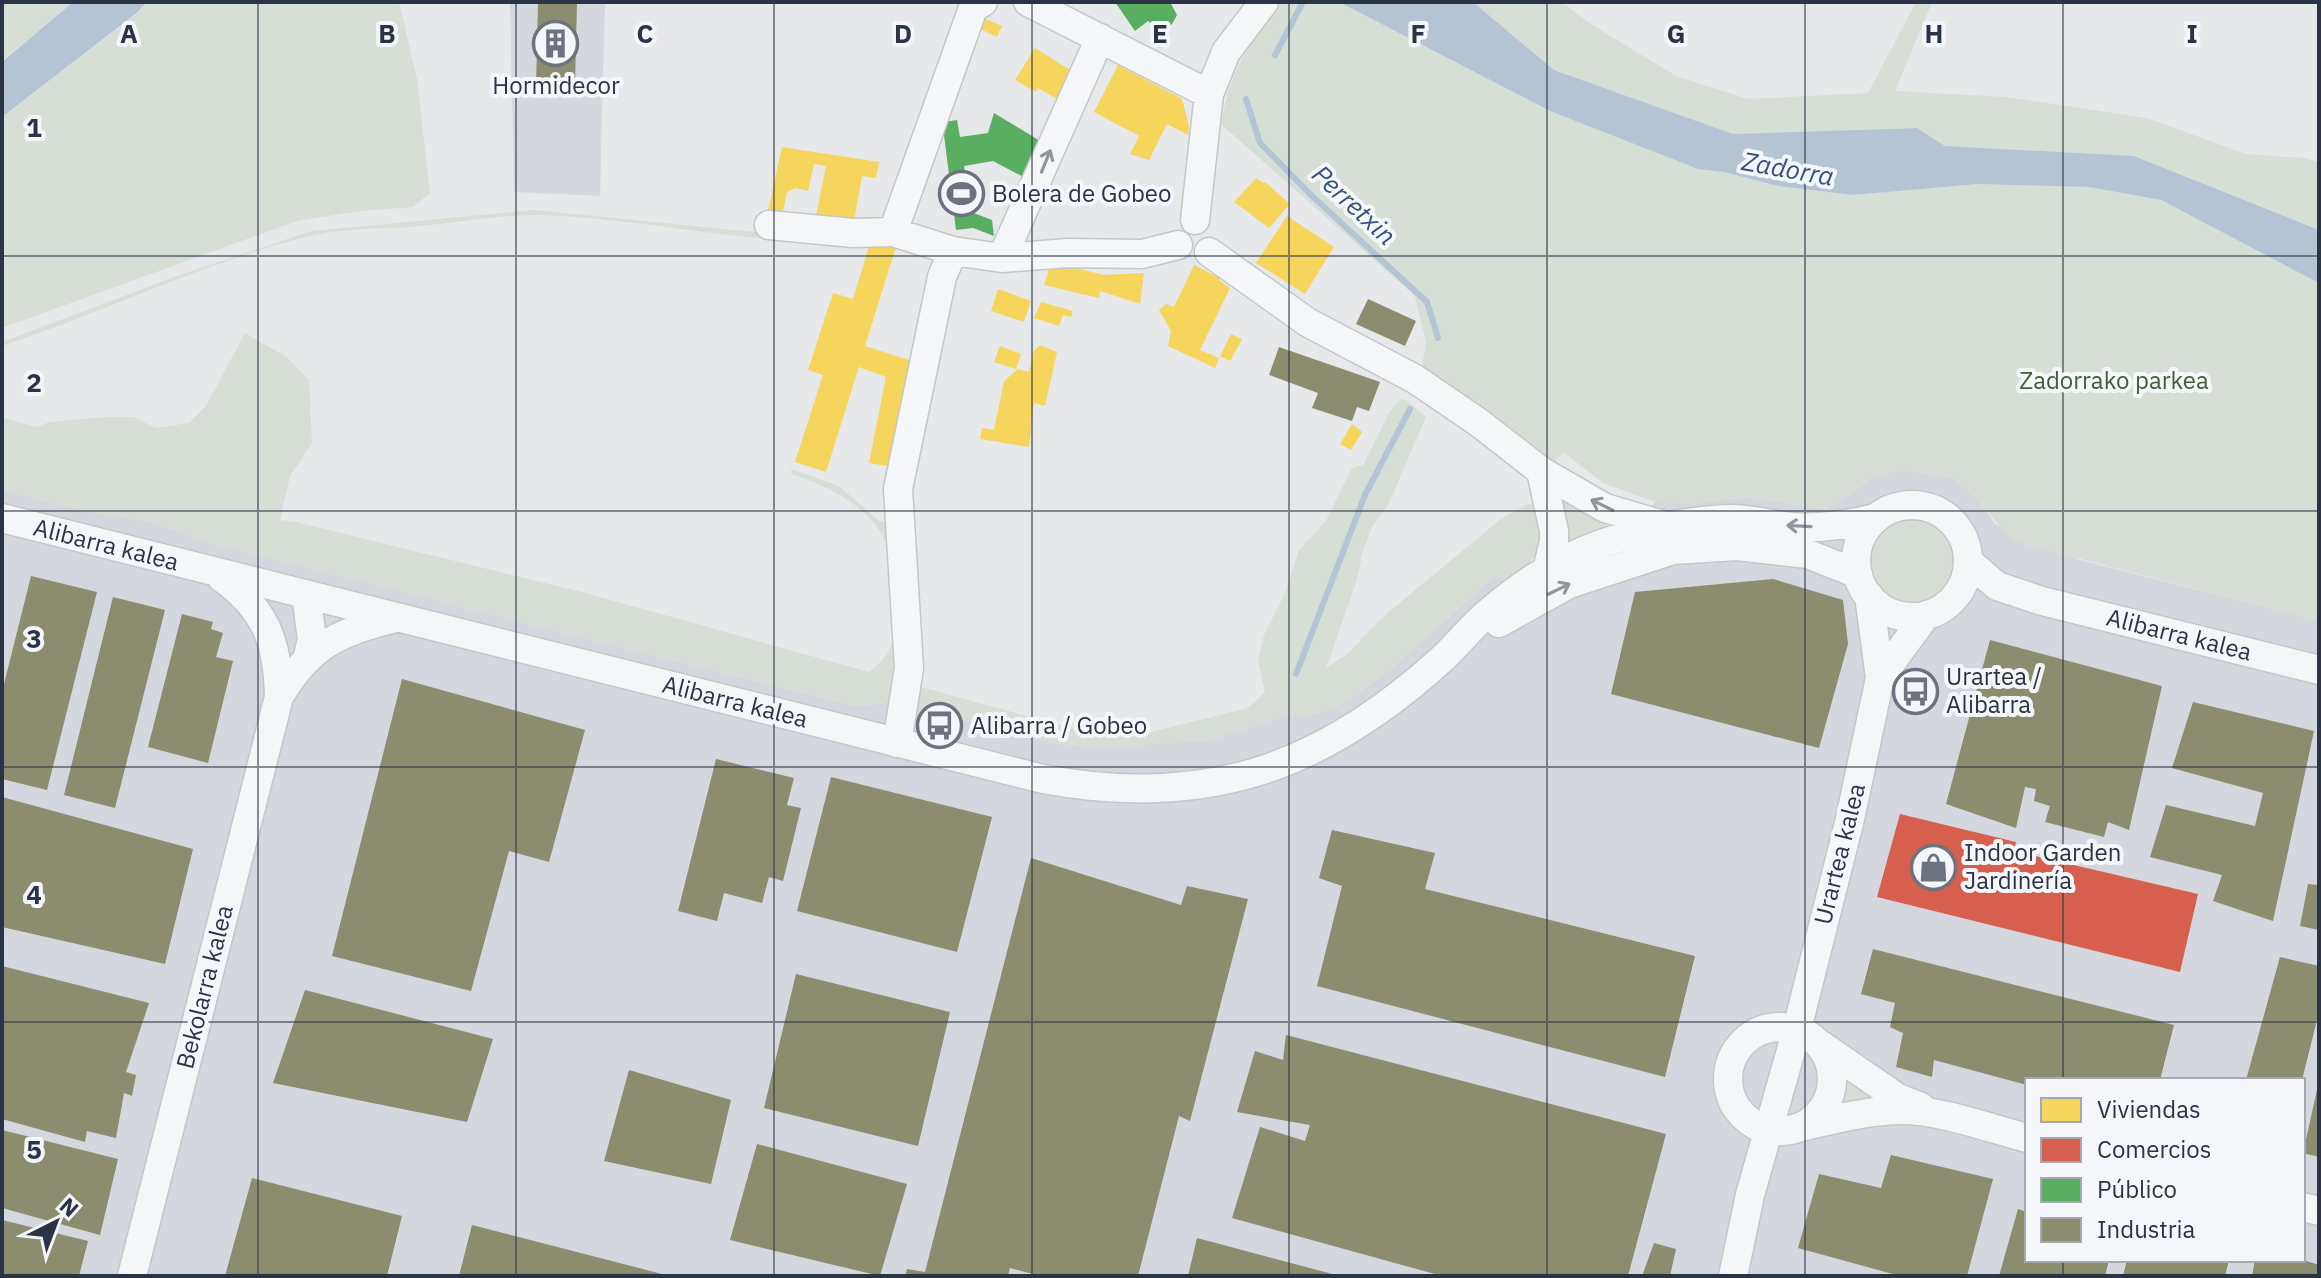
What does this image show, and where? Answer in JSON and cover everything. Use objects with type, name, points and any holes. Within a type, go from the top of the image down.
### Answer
[{"type":"street","points":[[893,232],[973,8],[983,2]]},
{"type":"street","points":[[1028,2],[1209,94]]},
{"type":"street","points":[[1195,220],[1209,94],[1226,52],[1264,2]]},
{"type":"street","points":[[1002,258],[1100,38]]},
{"type":"street","points":[[1195,220],[1206,222],[1213,231],[1215,242],[1209,252],[1198,258],[1186,255],[1178,245],[1177,236],[1180,228],[1195,220]]},
{"type":"street","points":[[769,225],[853,233],[893,232],[953,251],[1002,258],[1068,253],[1142,254],[1178,245]]},
{"type":"street","points":[[897,743],[909,668],[898,489],[942,277],[953,251]]},
{"type":"street","points":[[1209,252],[1307,322],[1415,379],[1478,422],[1541,471],[1605,508],[1667,527]]},
{"type":"street","points":[[1541,471],[1553,516],[1554,541],[1548,566]]},
{"type":"street","points":[[1904,505],[1920,505],[1949,519],[1960,531],[1968,561],[1966,577],[1959,592],[1937,610],[1905,616],[1885,610],[1863,585],[1857,553],[1863,534],[1875,518],[1904,505]]},
{"type":"street","name":"Alibarra kalea","points":[[2,518],[1043,779],[1107,790],[1173,788],[1213,782],[1274,767],[1313,751],[1349,732],[1392,703],[1487,613],[1548,566],[1603,543],[1667,527],[1733,519],[1792,527],[1837,528],[1875,518]]},
{"type":"street","name":"Alibarra kalea","points":[[1444,657],[1535,601],[1569,584],[1673,550],[1737,546],[1808,554],[1863,585]]},
{"type":"street","name":"Alibarra kalea","points":[[1968,561],[1997,586],[2038,600],[2319,670]]},
{"type":"street","name":"Bekolarra kalea","points":[[214,572],[242,592],[257,610],[273,643],[278,666],[279,697]]},
{"type":"street","name":"Urartea kalea","points":[[1733,1276],[1750,1195],[1797,1029],[1850,819],[1880,678],[1863,585]]},
{"type":"street","points":[[273,643],[290,613],[306,595]]},
{"type":"street","points":[[306,595],[312,639],[308,656]]},
{"type":"street","name":"Alibarra kalea","points":[[1937,610],[1970,599],[2038,600]]},
{"type":"street","name":"Urartea kalea","points":[[1880,678],[1937,610]]},
{"type":"street","name":"Bekolarra kalea","points":[[132,1276],[279,697],[308,656],[329,640],[359,627],[397,618]]},
{"type":"street","points":[[1944,1117],[1898,1098],[1797,1029],[1775,1026],[1761,1030],[1738,1047],[1731,1060],[1729,1089],[1734,1103],[1753,1124],[1769,1130],[1783,1131],[1855,1114],[1900,1110],[1944,1117],[2025,1137]]},
{"type":"street","points":[[1799,1128],[1814,1119],[1825,1107],[1831,1092],[1831,1067],[1821,1045]]},
{"type":"shaded area","points":[[510,2],[605,2],[600,196],[514,192]]},
{"type":"shaded area","points":[[1902,470],[1954,478],[1982,505],[1995,524],[2080,560],[2319,621],[2319,1276],[2,1276],[2,490],[85,511],[151,522],[211,544],[856,706],[895,702],[1063,745],[1207,741],[1285,716],[1307,716],[1326,711],[1352,698],[1389,671],[1494,576],[1637,526],[1655,502],[1692,504],[1748,497],[1825,509],[1847,497],[1872,477]]},
{"type":"green space","points":[[2,2],[73,2],[2,61]]},
{"type":"green space","points":[[147,2],[399,2],[417,79],[430,193],[413,207],[297,221],[2,328],[2,117],[138,13]]},
{"type":"green space","name":"Zadorrako parkea","points":[[1282,2],[1339,2],[1550,111],[1698,169],[1724,172],[1778,186],[1853,195],[1978,184],[2089,187],[2161,200],[2319,283],[2319,621],[2012,541],[1982,505],[1953,478],[1902,470],[1872,477],[1847,497],[1825,509],[1748,497],[1692,504],[1655,502],[1603,483],[1563,452],[1554,464],[1422,366],[1426,342],[1415,296],[1222,125],[1229,90],[1242,59]]},
{"type":"green space","points":[[1473,2],[1562,2],[1591,24],[1676,76],[1748,99],[1868,93],[1916,2],[1932,2],[1895,91],[2006,97],[2147,118],[2246,154],[2319,162],[2319,230],[2134,156],[1945,146],[1916,128],[1733,134],[1554,70]]},
{"type":"green space","points":[[534,210],[785,235],[785,240],[538,215],[335,232],[310,236],[232,259],[2,346],[2,342],[180,275],[312,231]]},
{"type":"green space","points":[[245,333],[287,357],[309,380],[312,443],[290,476],[280,520],[582,592],[869,672],[885,657],[893,637],[893,569],[887,546],[869,517],[856,506],[825,487],[792,474],[791,469],[839,486],[879,521],[886,522],[893,540],[900,606],[899,692],[895,702],[856,706],[211,544],[151,522],[85,511],[2,490],[2,418],[38,427],[49,422],[106,417],[133,417],[156,428],[189,423],[206,406]]},
{"type":"green space","points":[[1400,399],[1406,400],[1426,417],[1389,503],[1372,527],[1326,668],[1346,655],[1385,615],[1501,519],[1527,504],[1538,506],[1543,517],[1543,538],[1534,557],[1511,581],[1494,576],[1389,671],[1352,698],[1326,711],[1307,716],[1285,716],[1207,741],[1101,748],[1063,745],[913,706],[913,685],[1071,728],[1143,734],[1248,708],[1265,692],[1258,661],[1264,635],[1285,593],[1299,550],[1326,521],[1352,468],[1363,465],[1390,411]]},
{"type":"green space","points":[[1553,488],[1637,526],[1560,552]]},
{"type":"green space","points":[[1912,514],[1930,518],[1945,528],[1955,543],[1959,561],[1955,579],[1945,594],[1930,604],[1912,608],[1894,604],[1879,594],[1869,579],[1865,561],[1869,543],[1879,528],[1894,518]]},
{"type":"green space","points":[[1843,1073],[1881,1097],[1830,1116],[1840,1099]]},
{"type":"water","points":[[73,2],[147,2],[2,117],[2,62]]},
{"type":"water","name":"Zadorra","points":[[1339,2],[1473,2],[1554,70],[1733,134],[1917,128],[1945,146],[2134,156],[2319,230],[2319,283],[2161,200],[2089,187],[1978,184],[1853,195],[1778,186],[1724,172],[1698,169],[1550,111]]},
{"type":"building: Viviendas","points":[[981,17],[1002,26],[997,37],[974,26]]},
{"type":"building: Viviendas","points":[[1035,48],[1078,75],[1062,102],[1038,88],[1036,92],[1015,80]]},
{"type":"building: Viviendas","points":[[1118,65],[1182,99],[1189,126],[1188,135],[1167,124],[1149,160],[1130,154],[1139,136],[1094,112]]},
{"type":"building: Viviendas","points":[[782,147],[879,162],[876,178],[862,176],[853,227],[815,221],[826,166],[814,164],[808,191],[795,188],[787,192],[782,217],[767,216]]},
{"type":"building: Viviendas","points":[[1256,178],[1290,204],[1269,228],[1234,202]]},
{"type":"building: Viviendas","points":[[1287,216],[1334,247],[1305,294],[1256,263]]},
{"type":"building: Viviendas","points":[[871,240],[896,247],[865,346],[915,362],[893,467],[869,463],[886,377],[859,367],[826,472],[795,462],[823,375],[808,370],[833,293],[853,299]]},
{"type":"building: Viviendas","points":[[1051,262],[1104,275],[1144,273],[1140,304],[1100,291],[1099,298],[1044,285]]},
{"type":"building: Viviendas","points":[[1194,265],[1220,278],[1230,288],[1200,350],[1219,358],[1215,368],[1168,346],[1171,331],[1159,310],[1166,304],[1174,307]]},
{"type":"building: Viviendas","points":[[998,289],[1031,301],[1024,322],[991,311]]},
{"type":"building: Viviendas","points":[[1041,302],[1073,311],[1071,317],[1063,315],[1059,326],[1034,318]]},
{"type":"building: Viviendas","points":[[1231,334],[1242,339],[1230,361],[1220,356]]},
{"type":"building: Viviendas","points":[[1040,345],[1057,352],[1045,406],[1034,403],[1029,447],[980,439],[982,428],[994,430],[1004,381],[1018,369],[1029,372],[1033,352]]},
{"type":"building: Viviendas","points":[[1000,346],[1021,354],[1016,369],[994,362]]},
{"type":"building: Viviendas","points":[[1352,424],[1362,432],[1351,450],[1340,444]]},
{"type":"building: Comercios","points":[[1900,814],[2016,842],[2014,851],[2198,894],[2180,972],[1877,897]]},
{"type":"building: Público","points":[[1115,2],[1170,2],[1177,15],[1166,28],[1156,28],[1148,21],[1135,31]]},
{"type":"building: Público","points":[[994,113],[1045,144],[1031,181],[993,161],[964,166],[971,212],[992,220],[994,236],[973,228],[956,230],[944,135],[940,137],[938,123],[957,120],[960,137],[988,133]]},
{"type":"building: Industria","name":"Hormidecor","points":[[538,2],[577,2],[575,86],[536,86]]},
{"type":"building: Industria","points":[[1368,299],[1416,321],[1405,346],[1356,324]]},
{"type":"building: Industria","points":[[1279,347],[1380,382],[1369,411],[1357,407],[1352,421],[1312,408],[1318,393],[1269,375]]},
{"type":"building: Industria","points":[[31,576],[97,592],[47,790],[2,779],[2,692]]},
{"type":"building: Industria","points":[[1773,579],[1843,600],[1848,644],[1819,748],[1611,694],[1635,592]]},
{"type":"building: Industria","points":[[113,597],[165,610],[115,808],[64,795]]},
{"type":"building: Industria","points":[[182,614],[213,622],[211,629],[223,633],[216,657],[233,661],[208,763],[148,747]]},
{"type":"building: Industria","points":[[1990,640],[2162,686],[2129,830],[2108,822],[2104,837],[2045,822],[2050,806],[2034,801],[2036,789],[2025,787],[2016,828],[1946,804]]},
{"type":"building: Industria","points":[[402,679],[585,730],[549,862],[509,851],[471,991],[332,956]]},
{"type":"building: Industria","points":[[2193,702],[2314,731],[2273,921],[2213,901],[2222,875],[2150,857],[2166,805],[2255,826],[2263,793],[2172,768]]},
{"type":"building: Industria","points":[[716,759],[794,778],[787,805],[801,808],[783,881],[769,877],[762,903],[724,893],[717,921],[678,911]]},
{"type":"building: Industria","points":[[831,777],[992,817],[957,952],[797,911]]},
{"type":"building: Industria","points":[[2,797],[193,849],[165,964],[2,927]]},
{"type":"building: Industria","points":[[1332,830],[1435,853],[1425,889],[1695,956],[1665,1077],[1317,986],[1342,886],[1319,878]]},
{"type":"building: Industria","points":[[1031,858],[1181,905],[1187,886],[1248,899],[1190,1121],[1179,1116],[1138,1276],[1040,1276],[1010,1268],[1008,1276],[905,1276],[907,1269],[925,1272]]},
{"type":"building: Industria","points":[[2308,884],[2319,885],[2319,930],[2300,926]]},
{"type":"building: Industria","points":[[1873,949],[2174,1025],[2161,1078],[2025,1078],[2025,1084],[1934,1060],[1932,1077],[1896,1067],[1903,1033],[1890,1027],[1895,1003],[1861,994]]},
{"type":"building: Industria","points":[[2280,957],[2319,966],[2319,1012],[2302,1078],[2247,1078]]},
{"type":"building: Industria","points":[[2,966],[149,1003],[126,1072],[136,1075],[132,1096],[124,1093],[116,1138],[87,1131],[85,1142],[2,1119]]},
{"type":"building: Industria","points":[[796,974],[950,1012],[918,1146],[764,1108]]},
{"type":"building: Industria","points":[[305,990],[493,1039],[467,1122],[273,1083]]},
{"type":"building: Industria","points":[[1286,1035],[1666,1134],[1628,1276],[1442,1276],[1232,1218],[1260,1127],[1305,1141],[1310,1125],[1237,1112],[1255,1051],[1283,1060]]},
{"type":"building: Industria","points":[[629,1070],[731,1100],[711,1184],[604,1161]]},
{"type":"building: Industria","points":[[2319,1085],[2319,1157],[2305,1154]]},
{"type":"building: Industria","points":[[2,1130],[118,1159],[100,1235],[2,1208]]},
{"type":"building: Industria","points":[[757,1144],[907,1184],[880,1276],[730,1240]]},
{"type":"building: Industria","points":[[1891,1155],[1993,1179],[1967,1276],[1900,1276],[1798,1248],[1819,1174],[1881,1188]]},
{"type":"building: Industria","points":[[252,1178],[402,1216],[387,1276],[225,1276]]},
{"type":"building: Industria","points":[[2018,1209],[2025,1211],[2025,1262],[2108,1262],[2105,1276],[1999,1276]]},
{"type":"building: Industria","points":[[2,1220],[88,1241],[79,1276],[2,1276]]},
{"type":"building: Industria","points":[[472,1225],[666,1275],[666,1276],[459,1276]]},
{"type":"building: Industria","points":[[1197,1238],[1336,1275],[1336,1276],[1188,1276]]},
{"type":"building: Industria","points":[[1654,1243],[1676,1249],[1670,1276],[1642,1276]]},
{"type":"building: Industria","points":[[2305,1261],[2319,1265],[2319,1276],[2252,1276],[2255,1262]]},
{"type":"building: Industria","points":[[2126,1262],[2228,1262],[2225,1276],[2123,1276]]},
{"type":"waterway","name":"Perretxin","points":[[1275,55],[1303,2]]},
{"type":"waterway","name":"Perretxin","points":[[1246,99],[1260,143],[1310,194],[1427,302],[1438,338]]},
{"type":"waterway","name":"Perretxin","points":[[1296,674],[1365,495],[1410,409]]},
{"type":"place","name":"Hormidecor","points":[[556,44]]},
{"type":"place","name":"Bolera de Gobeo","points":[[961,194]]},
{"type":"place","name":"Urartea / Alibarra","points":[[1915,691]]},
{"type":"place","name":"Alibarra / Gobeo","points":[[940,726]]},
{"type":"place","name":"Indoor Garden Jardinería","points":[[1933,867]]}]
